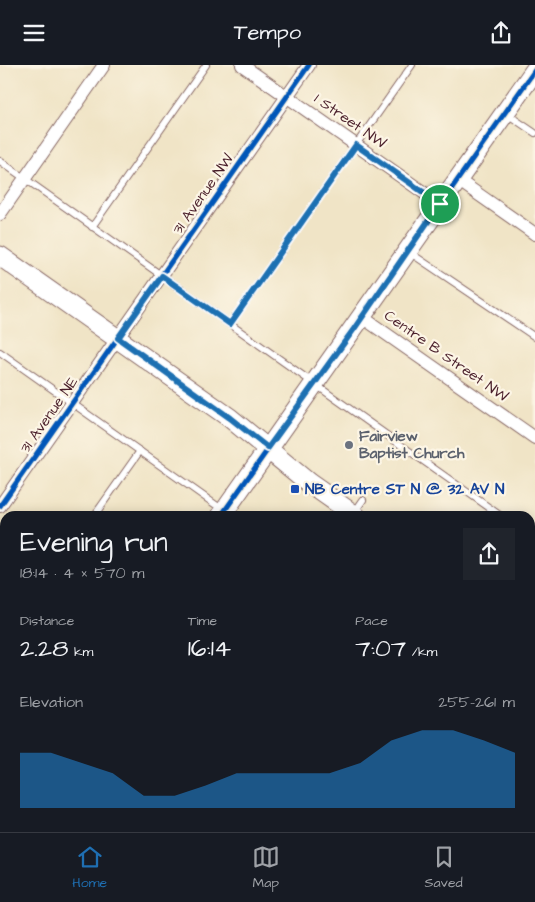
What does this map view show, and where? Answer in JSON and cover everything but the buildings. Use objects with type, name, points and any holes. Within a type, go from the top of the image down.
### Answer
[{"type":"street","points":[[0,214],[104,65]]},
{"type":"street","name":"1 Street NW","points":[[242,65],[440,204]]},
{"type":"street","name":"31 Avenue NW","points":[[118,338],[309,65]]},
{"type":"street","points":[[225,511],[535,70]]},
{"type":"street","points":[[458,180],[535,234]]},
{"type":"street","points":[[0,256],[230,418],[309,483],[357,510]]},
{"type":"street","name":"Centre B Street NW","points":[[362,317],[535,438]]},
{"type":"street","name":"31 Avenue NE","points":[[0,506],[118,338]]},
{"type":"lane","points":[[92,227],[206,65]]},
{"type":"lane","points":[[230,324],[412,65]]},
{"type":"lane","points":[[505,113],[535,133]]},
{"type":"lane","points":[[0,161],[494,511]]},
{"type":"lane","points":[[408,251],[535,337]]},
{"type":"lane","points":[[1,355],[140,451],[219,511]]},
{"type":"lane","points":[[98,511],[140,451]]},
{"type":"cycle path","points":[[0,506],[309,65]]},
{"type":"cycle path","points":[[225,511],[535,70]]},
{"type":"place","name":"Fairview Baptist Church","points":[[349,445]]},
{"type":"place","name":"NB Centre ST N @ 32 AV N","points":[[295,489]]},
{"type":"route","points":[[356,145],[440,204],[354,329],[268,448],[230,418],[118,338],[162,276],[230,324],[356,145]]}]
